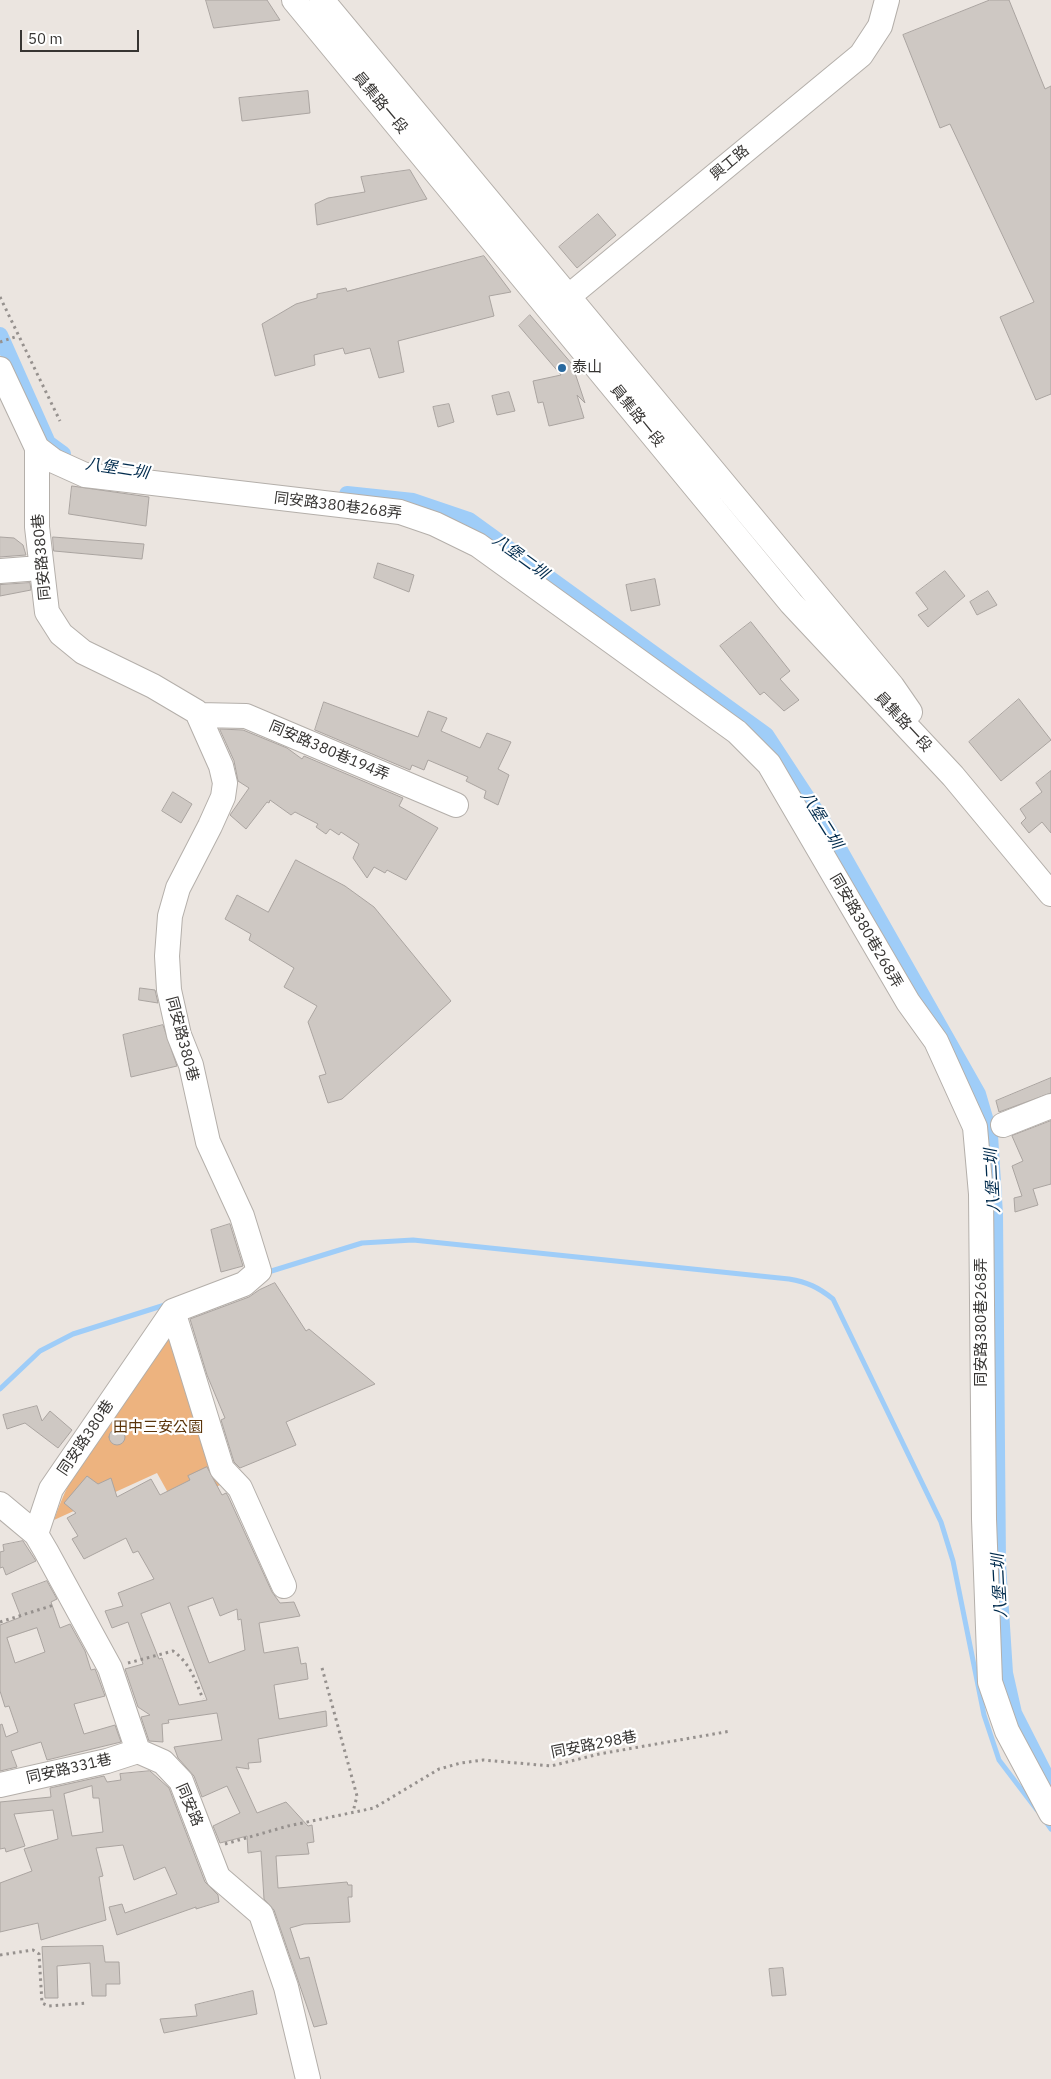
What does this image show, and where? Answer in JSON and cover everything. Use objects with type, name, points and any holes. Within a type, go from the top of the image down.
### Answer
[{"type":"street","name":"員集路一段","points":[[294,0],[892,686],[953,776],[1051,894]]},
{"type":"street","name":"員集路一段","points":[[322,0],[560,304]]},
{"type":"street","name":"興工路","points":[[560,304],[862,55],[880,26],[887,0]]},
{"type":"street","points":[[0,369],[37,448]]},
{"type":"street","name":"同安路380巷","points":[[36,1534],[51,1489],[173,1311],[244,1284],[259,1271],[242,1216],[208,1142],[191,1065],[179,1035],[169,990],[167,956],[170,916],[178,888],[210,826],[223,796],[225,783],[221,766],[197,712],[153,686],[83,652],[61,634],[47,612],[40,568],[37,527],[37,448]]},
{"type":"street","name":"同安路380巷268弄","points":[[37,448],[54,460],[86,475],[400,512],[435,524],[486,550],[737,732],[769,764],[908,1002],[936,1041],[975,1127],[982,1194],[984,1519],[990,1682],[1007,1731],[1051,1813]]},
{"type":"street","points":[[0,571],[40,568]]},
{"type":"street","name":"同安路380巷194弄","points":[[199,715],[246,716],[456,805]]},
{"type":"street","points":[[1003,1125],[1051,1106]]},
{"type":"street","points":[[173,1311],[222,1469],[240,1488],[284,1586]]},
{"type":"street","points":[[0,1504],[36,1534],[110,1668],[138,1751]]},
{"type":"street","name":"同安路331巷","points":[[0,1785],[107,1761],[138,1751]]},
{"type":"street","name":"同安路","points":[[138,1751],[163,1762],[181,1781],[218,1877],[261,1914],[286,1987],[308,2079]]},
{"type":"path","points":[[0,297],[60,421]]},
{"type":"path","points":[[0,342],[18,336]]},
{"type":"path","points":[[0,1622],[72,1599]]},
{"type":"path","points":[[110,1668],[173,1651],[183,1659],[190,1670],[202,1699]]},
{"type":"path","points":[[322,1668],[357,1796],[353,1812]]},
{"type":"path","name":"同安路298巷","points":[[207,1849],[288,1826],[374,1808],[439,1769],[461,1764],[483,1760],[550,1766],[600,1754],[731,1731]]},
{"type":"path","points":[[0,1955],[33,1950],[39,1954],[42,2003],[49,2006],[88,2003]]},
{"type":"green space","name":"田中三安公園","points":[[169,1331],[220,1485],[176,1507],[157,1473],[54,1520],[76,1470],[90,1446]]},
{"type":"building","points":[[206,0],[267,0],[280,20],[214,28]]},
{"type":"building","points":[[990,0],[1009,0],[1045,89],[1051,86],[1051,394],[1036,400],[1000,317],[1034,302],[950,124],[940,128],[903,35]]},
{"type":"building","points":[[308,91],[310,113],[242,121],[239,98]]},
{"type":"building","points":[[410,170],[427,199],[317,225],[315,204],[328,198],[365,192],[361,177]]},
{"type":"building","points":[[598,214],[616,235],[577,268],[559,247]]},
{"type":"building","points":[[484,256],[511,292],[489,296],[494,316],[398,341],[404,372],[379,378],[370,348],[345,354],[343,348],[314,355],[315,365],[275,376],[262,324],[296,304],[317,298],[317,294],[346,288],[347,291]]},
{"type":"building","points":[[530,315],[572,364],[585,403],[577,395],[584,418],[549,426],[543,402],[538,403],[533,381],[561,375],[519,326]]},
{"type":"building","points":[[509,392],[515,411],[497,415],[492,396]]},
{"type":"building","points":[[449,404],[454,422],[438,427],[433,407]]},
{"type":"building","points":[[72,486],[149,497],[146,526],[69,514]]},
{"type":"building","points":[[0,537],[14,538],[23,545],[26,555],[0,557]]},
{"type":"building","points":[[53,537],[144,544],[142,559],[54,551]]},
{"type":"building","points":[[378,563],[414,575],[409,592],[374,578]]},
{"type":"building","points":[[945,571],[965,596],[928,627],[918,615],[928,609],[916,593]]},
{"type":"building","points":[[655,579],[660,605],[631,611],[626,585]]},
{"type":"building","points":[[30,583],[31,590],[0,596],[0,585]]},
{"type":"building","points":[[988,591],[997,605],[977,615],[970,602]]},
{"type":"building","points":[[751,622],[790,671],[780,679],[799,700],[784,711],[764,692],[760,695],[720,646]]},
{"type":"building","points":[[1019,699],[1051,740],[1001,781],[969,742]]},
{"type":"building","points":[[324,702],[418,737],[428,711],[447,718],[441,731],[480,748],[487,733],[511,742],[498,769],[509,775],[498,805],[484,798],[486,791],[466,781],[468,777],[428,760],[424,770],[412,765],[410,770],[315,730]]},
{"type":"building","points":[[220,729],[243,730],[287,748],[302,759],[304,756],[403,798],[399,806],[438,828],[406,880],[387,870],[385,873],[374,867],[367,878],[353,858],[359,844],[341,832],[339,835],[330,829],[326,834],[316,827],[318,824],[295,812],[291,815],[270,800],[246,829],[230,815],[249,788],[238,781],[234,761]]},
{"type":"building","points":[[1051,771],[1051,833],[1042,822],[1029,833],[1021,823],[1026,818],[1020,809],[1042,792],[1036,783]]},
{"type":"building","points":[[173,792],[192,804],[181,823],[162,811]]},
{"type":"building","points":[[296,860],[345,886],[374,907],[451,1001],[342,1099],[328,1103],[319,1076],[326,1074],[308,1022],[317,1006],[284,987],[294,968],[249,940],[251,934],[225,919],[237,895],[268,912]]},
{"type":"building","points":[[140,988],[155,990],[158,1003],[139,1000]]},
{"type":"building","points":[[163,1025],[177,1066],[131,1077],[123,1035]]},
{"type":"building","points":[[1051,1078],[1051,1093],[999,1112],[996,1101]]},
{"type":"building","points":[[1051,1121],[1051,1184],[1033,1189],[1038,1205],[1015,1212],[1014,1198],[1022,1196],[1012,1166],[1023,1161],[1012,1136]]},
{"type":"building","points":[[230,1224],[243,1266],[221,1272],[211,1230]]},
{"type":"building","points":[[275,1283],[306,1331],[309,1329],[375,1384],[286,1422],[296,1445],[240,1468],[234,1462],[221,1420],[225,1418],[207,1375],[190,1319],[249,1297]]},
{"type":"building","points":[[37,1406],[42,1421],[50,1411],[72,1430],[58,1448],[25,1423],[7,1429],[3,1415]]},
{"type":"building","points":[[117,1429],[123,1431],[125,1437],[123,1443],[117,1445],[111,1443],[109,1437],[111,1431]]},
{"type":"building","points":[[207,1467],[222,1495],[226,1493],[228,1496],[272,1592],[280,1603],[294,1602],[300,1616],[259,1623],[264,1653],[298,1647],[301,1664],[306,1663],[308,1679],[274,1685],[279,1719],[326,1711],[327,1726],[258,1739],[261,1762],[248,1763],[249,1769],[236,1767],[257,1813],[286,1802],[308,1826],[312,1825],[314,1842],[307,1843],[309,1854],[276,1856],[278,1888],[347,1882],[348,1885],[352,1885],[352,1897],[348,1897],[350,1922],[304,1924],[290,1928],[300,1959],[309,1957],[327,2024],[314,2027],[274,1910],[264,1899],[261,1851],[248,1853],[247,1836],[220,1843],[213,1826],[240,1813],[227,1786],[202,1797],[194,1776],[178,1758],[174,1747],[222,1740],[217,1713],[168,1720],[169,1723],[162,1724],[163,1742],[149,1741],[141,1717],[150,1715],[138,1707],[125,1669],[143,1664],[128,1622],[112,1628],[105,1611],[123,1606],[118,1593],[154,1579],[138,1551],[133,1553],[126,1538],[84,1559],[72,1539],[78,1536],[67,1518],[76,1513],[64,1503],[87,1476],[98,1484],[111,1478],[117,1497],[151,1479],[160,1495],[190,1480],[188,1476]],"holes":[[[213,1598],[220,1616],[237,1609],[238,1620],[241,1619],[245,1650],[209,1663],[188,1607]],[[170,1603],[207,1700],[179,1705],[162,1658],[159,1659],[141,1614]]]},
{"type":"building","points":[[23,1541],[36,1561],[6,1575],[3,1567],[0,1568],[0,1552],[4,1551],[3,1545]]},
{"type":"building","points":[[47,1581],[57,1599],[51,1602],[60,1628],[70,1624],[85,1651],[91,1670],[95,1669],[105,1696],[74,1704],[84,1734],[115,1725],[121,1742],[47,1760],[41,1742],[11,1751],[17,1767],[0,1771],[0,1725],[2,1724],[6,1737],[18,1732],[9,1706],[5,1707],[0,1691],[0,1625],[21,1617],[12,1594]],"holes":[[[37,1628],[45,1652],[15,1663],[7,1638]]]},
{"type":"building","points":[[150,1771],[169,1788],[205,1882],[218,1895],[219,1902],[196,1909],[196,1907],[117,1935],[109,1907],[122,1904],[125,1913],[177,1894],[165,1867],[134,1880],[123,1845],[96,1848],[103,1876],[99,1877],[106,1920],[41,1940],[38,1923],[0,1932],[0,1883],[32,1871],[24,1849],[58,1839],[53,1810],[14,1814],[25,1846],[6,1852],[5,1848],[0,1849],[0,1802],[51,1797],[50,1788],[104,1776],[107,1782],[121,1780],[120,1774]],"holes":[[[92,1786],[93,1798],[99,1798],[103,1832],[72,1836],[64,1794]]]},
{"type":"building","points":[[103,1946],[105,1962],[119,1962],[120,1984],[106,1984],[106,1996],[92,1996],[90,1963],[57,1966],[58,1998],[45,1998],[42,1947]]},
{"type":"building","points":[[783,1968],[786,1995],[772,1996],[769,1969]]},
{"type":"building","points":[[253,1991],[257,2014],[164,2033],[160,2019],[197,2016],[195,2005]]},
{"type":"waterway","name":"八堡二圳","points":[[0,335],[48,443],[63,454]]},
{"type":"waterway","name":"八堡二圳","points":[[347,494],[413,501],[469,520],[766,735],[829,831],[978,1094],[990,1135],[995,1214],[998,1564],[1005,1673],[1014,1713],[1051,1786]]},
{"type":"waterway","points":[[265,1273],[362,1243],[413,1240],[789,1279],[817,1288],[828,1295],[833,1299],[941,1522],[953,1561],[984,1715],[999,1760],[1037,1810]]},
{"type":"waterway","points":[[0,1389],[40,1351],[73,1334],[168,1304]]},
{"type":"waterway","points":[[1044,1819],[1051,1829]]},
{"type":"place","name":"泰山","points":[[562,368]]}]
